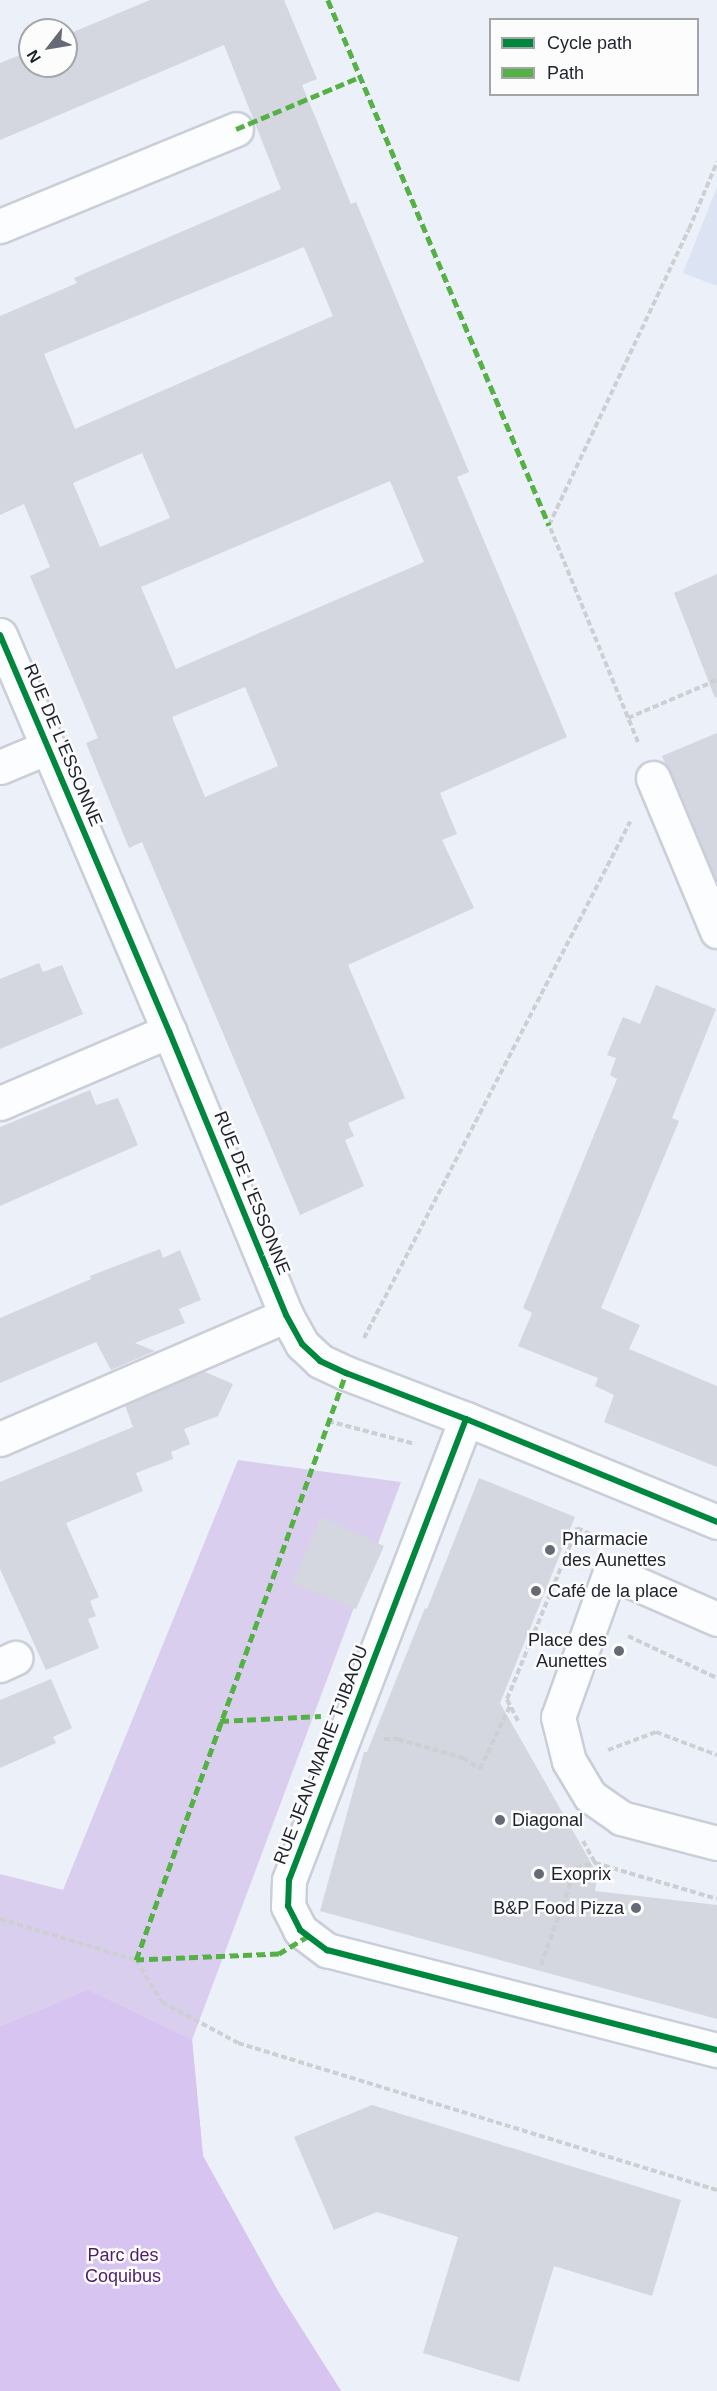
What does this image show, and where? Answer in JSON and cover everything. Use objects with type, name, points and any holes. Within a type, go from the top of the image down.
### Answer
[{"type":"street","points":[[0,226],[236,129]]},
{"type":"street","name":"RUE DE L'ESSONNE","points":[[0,635],[170,1031],[286,1315],[302,1344],[314,1355],[346,1373],[466,1419],[717,1522]]},
{"type":"street","points":[[0,767],[48,747]]},
{"type":"street","points":[[653,778],[717,931]]},
{"type":"street","points":[[0,1103],[170,1031]]},
{"type":"street","points":[[0,1439],[286,1315]]},
{"type":"street","name":"RUE JEAN-MARIE TJIBAOU","points":[[466,1419],[289,1880],[288,1906],[300,1930],[327,1950],[717,2050]]},
{"type":"street","points":[[717,1618],[610,1572],[558,1717],[569,1761],[590,1796],[621,1818],[717,1843]]},
{"type":"path","points":[[346,1373],[653,778],[549,525],[689,229],[717,162]]},
{"type":"path","points":[[628,718],[717,680]]},
{"type":"path","points":[[328,1421],[422,1446]]},
{"type":"path","points":[[623,1634],[717,1677]]},
{"type":"path","points":[[398,1739],[463,1758],[480,1769],[510,1705]]},
{"type":"path","points":[[603,1752],[656,1732],[717,1755]]},
{"type":"path","points":[[541,1965],[576,1868],[595,1863]]},
{"type":"path","points":[[0,1919],[136,1960],[162,2002],[238,2043],[717,2190]]},
{"type":"shaded area","points":[[717,187],[717,286],[683,273]]},
{"type":"green space","name":"Parc des Coquibus","points":[[238,1460],[401,1482],[192,2040],[203,2156],[279,2293],[341,2391],[0,2391],[0,1874],[63,1890]]},
{"type":"green space","points":[[88,1990],[192,2040],[203,2156],[279,2293],[341,2391],[0,2391],[0,2027]]},
{"type":"building","points":[[150,0],[284,0],[317,79],[302,85],[351,204],[356,202],[469,472],[457,477],[567,737],[440,793],[457,834],[442,840],[474,908],[348,965],[405,1098],[348,1123],[354,1136],[345,1140],[364,1186],[300,1215],[142,842],[129,848],[86,743],[98,738],[30,576],[50,567],[24,504],[0,515],[0,316],[77,283],[74,278],[281,189],[224,45],[0,140],[0,63],[18,56],[18,78],[78,78],[78,30]],"holes":[[[304,247],[333,316],[75,429],[44,354]],[[142,453],[170,518],[100,547],[73,483]],[[390,481],[424,562],[176,669],[141,587]],[[245,687],[278,766],[205,797],[172,717]]]},
{"type":"building","points":[[717,574],[717,697],[715,698],[674,593]]},
{"type":"building","points":[[717,733],[717,882],[662,756]]},
{"type":"building","points":[[39,963],[43,972],[62,965],[83,1014],[0,1049],[0,979]]},
{"type":"building","points":[[656,985],[716,1009],[672,1118],[679,1121],[601,1308],[640,1325],[629,1349],[717,1386],[717,1467],[604,1422],[614,1395],[595,1386],[598,1378],[518,1346],[532,1313],[523,1308],[617,1079],[610,1075],[616,1058],[607,1055],[623,1017],[640,1024]]},
{"type":"building","points":[[90,1090],[96,1105],[118,1098],[138,1145],[0,1206],[0,1127]]},
{"type":"building","points":[[160,1249],[163,1258],[180,1250],[201,1300],[179,1309],[185,1323],[135,1343],[155,1351],[111,1370],[96,1342],[0,1383],[0,1318],[91,1279],[90,1276]]},
{"type":"building","points":[[203,1371],[233,1384],[218,1416],[184,1429],[190,1444],[171,1452],[173,1459],[136,1473],[143,1491],[66,1523],[99,1597],[90,1601],[96,1616],[88,1619],[99,1648],[46,1670],[0,1569],[0,1482],[133,1427],[125,1405]]},
{"type":"building","points":[[479,1478],[575,1517],[500,1703],[598,1875],[595,1891],[717,1905],[717,2019],[320,1911],[364,1752],[367,1752]]},
{"type":"building","points":[[321,1517],[384,1546],[356,1609],[292,1583]]},
{"type":"building","points":[[51,1679],[72,1728],[53,1737],[56,1743],[0,1768],[0,1700]]},
{"type":"building","points":[[372,2105],[681,2200],[652,2296],[554,2266],[519,2382],[423,2353],[458,2237],[377,2212],[334,2230],[294,2137]]},
{"type":"marked path","points":[[328,0],[549,525]]},
{"type":"marked path","points":[[236,129],[360,77]]},
{"type":"marked path","points":[[309,1936],[279,1954],[136,1960],[346,1373]]},
{"type":"marked path","points":[[220,1721],[321,1716]]},
{"type":"cycle path","points":[[0,635],[169,1031],[286,1315],[302,1344],[320,1361],[346,1373],[466,1419],[717,1522]]},
{"type":"cycle path","points":[[466,1419],[289,1880],[288,1906],[300,1930],[327,1950],[717,2050]]},
{"type":"place","name":"Pharmacie des Aunettes","points":[[550,1550]]},
{"type":"place","name":"Café de la place","points":[[536,1591]]},
{"type":"place","name":"Place des Aunettes","points":[[619,1651]]},
{"type":"place","name":"Diagonal","points":[[500,1820]]},
{"type":"place","name":"Exoprix","points":[[539,1874]]},
{"type":"place","name":"B&P Food Pizza","points":[[636,1908]]}]
